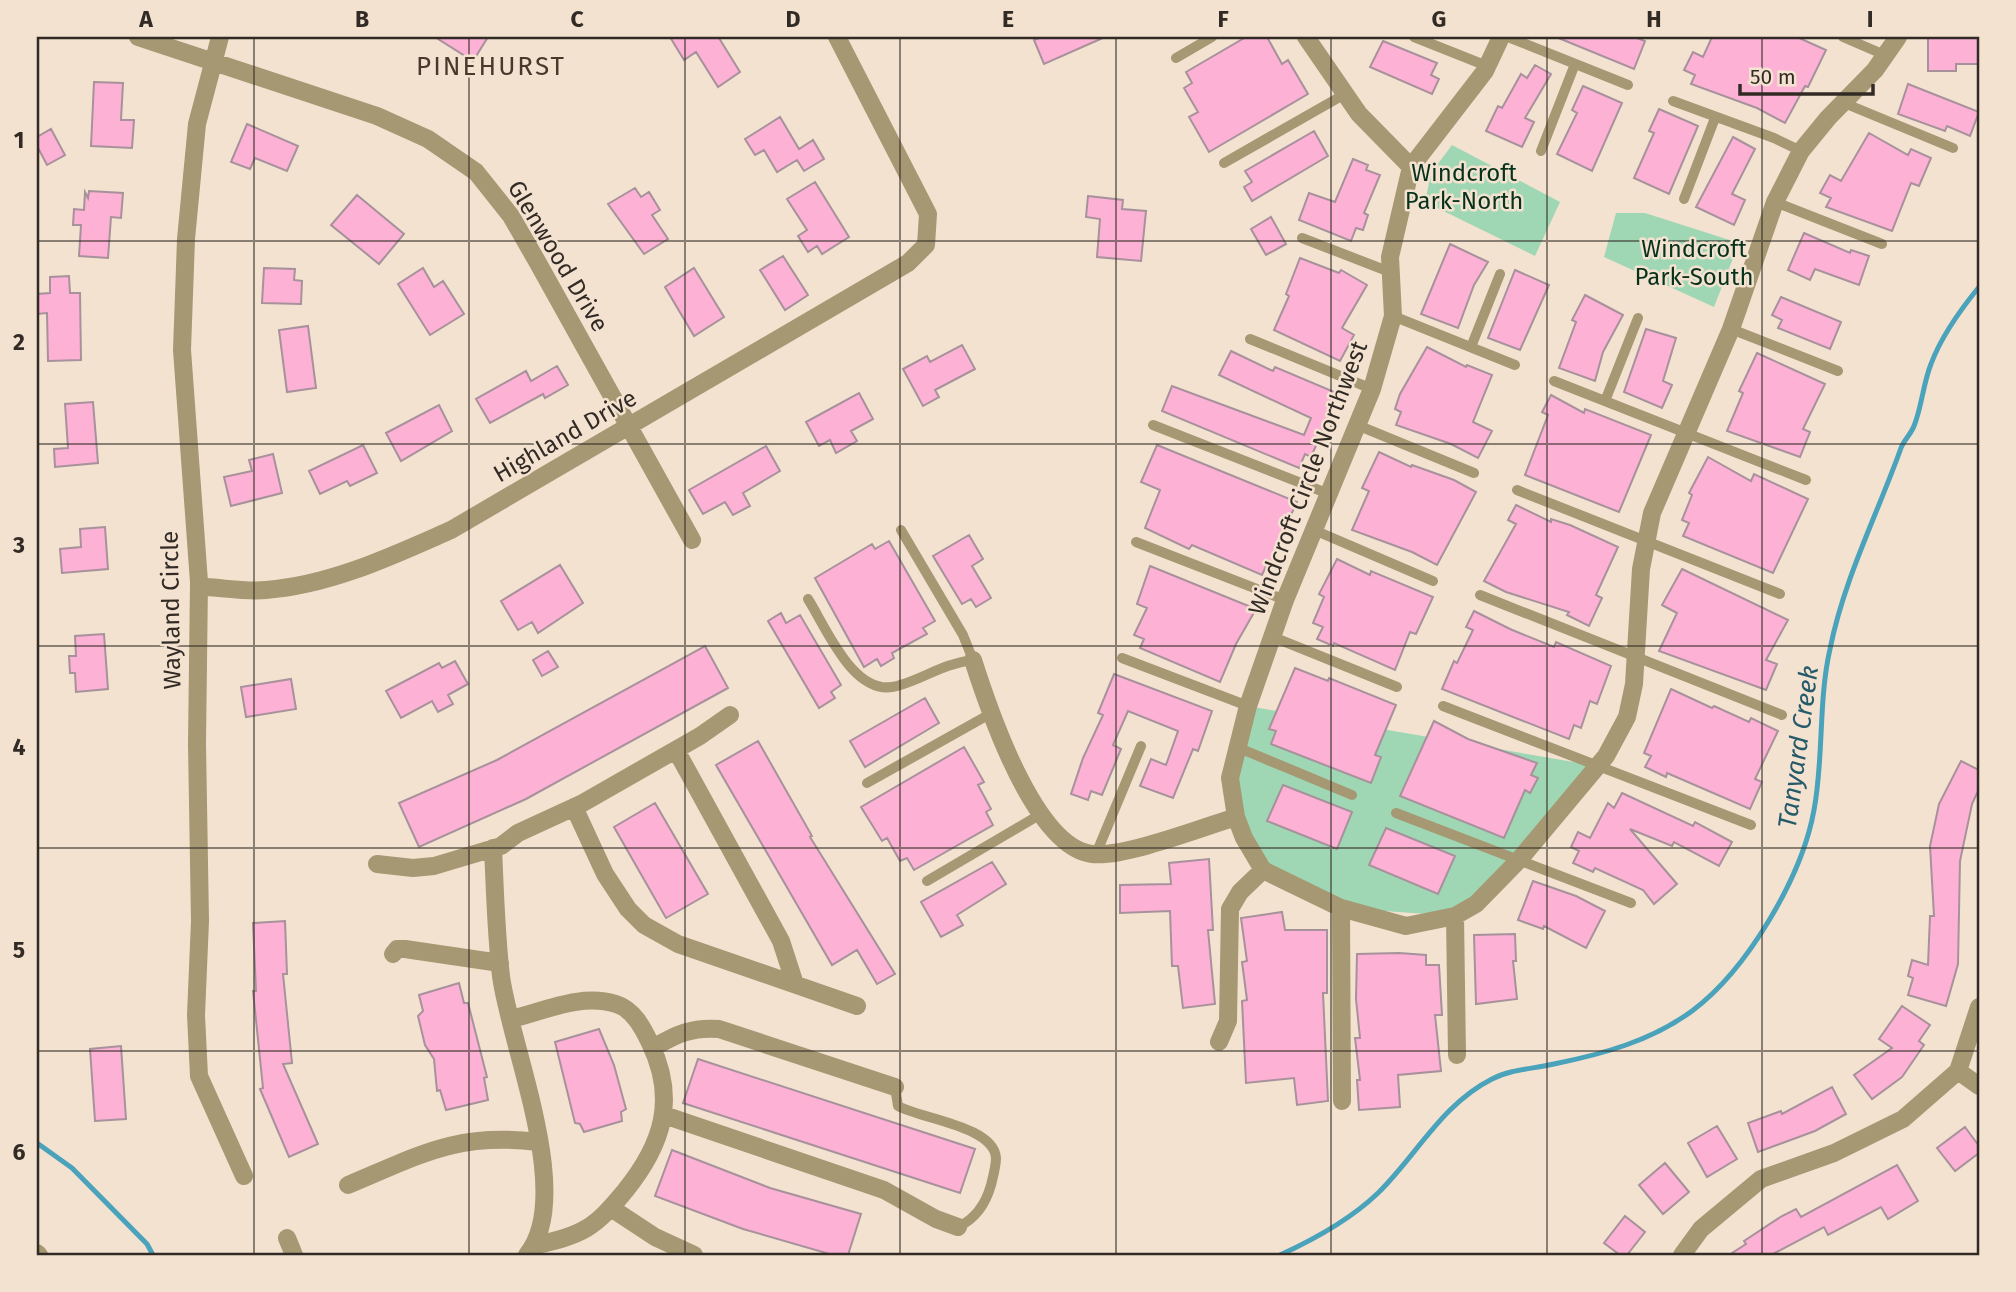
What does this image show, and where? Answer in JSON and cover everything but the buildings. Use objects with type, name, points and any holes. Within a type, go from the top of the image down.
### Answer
[{"type":"street","name":"Glenwood Drive","points":[[138,37],[377,116],[428,139],[476,172],[511,216],[692,540]]},
{"type":"street","name":"Wayland Circle","points":[[220,37],[197,124],[186,239],[183,336],[199,582],[197,744],[200,921],[196,1015],[200,1076],[244,1176]]},
{"type":"street","name":"Highland Drive","points":[[199,582],[206,587],[265,591],[324,580],[385,559],[451,530],[908,263],[926,245],[928,214],[838,37]]},
{"type":"street","points":[[1307,37],[1359,114],[1412,167]]},
{"type":"street","name":"Windcroft Circle Northwest","points":[[1263,870],[1244,838],[1230,778],[1248,706],[1285,600],[1372,390],[1393,316],[1390,257],[1412,167],[1487,66],[1501,37]]},
{"type":"street","points":[[1219,1042],[1228,1021],[1230,909],[1240,892],[1263,870],[1341,908],[1406,926],[1455,916],[1476,904],[1519,860],[1597,765],[1627,717],[1636,657],[1644,540],[1652,513],[1731,329],[1775,202],[1801,151],[1887,56],[1898,37]]},
{"type":"street","points":[[973,660],[995,731],[1041,814],[1063,838],[1089,854],[1138,848],[1237,817]]},
{"type":"street","points":[[377,864],[413,869],[435,866],[493,848],[676,750],[730,715]]},
{"type":"street","points":[[676,750],[781,940],[795,984]]},
{"type":"street","points":[[574,807],[605,874],[628,909],[643,925],[678,944],[858,1006]]},
{"type":"street","points":[[493,848],[500,963],[535,1116],[545,1203],[532,1250]]},
{"type":"street","points":[[1341,908],[1342,1101]]},
{"type":"street","points":[[1455,916],[1457,1055]]},
{"type":"street","points":[[393,954],[397,949],[405,949],[500,963]]},
{"type":"street","points":[[512,1019],[593,1000],[617,1004],[636,1018],[653,1048],[663,1074],[664,1115],[652,1149],[638,1175],[611,1208],[588,1227],[532,1250]]},
{"type":"street","points":[[1682,1255],[1701,1229],[1761,1178],[1834,1153],[1903,1119],[1958,1071],[1979,1007]]},
{"type":"street","points":[[653,1048],[678,1033],[697,1027],[719,1029],[895,1087]]},
{"type":"street","points":[[1958,1071],[1979,1086]]},
{"type":"street","points":[[664,1115],[884,1190],[936,1219],[958,1227]]},
{"type":"street","points":[[348,1185],[449,1144],[500,1137],[538,1142]]},
{"type":"street","points":[[611,1208],[654,1237],[694,1255]]},
{"type":"street","points":[[287,1238],[294,1255]]},
{"type":"lane","points":[[1176,58],[1212,37]]},
{"type":"lane","points":[[1414,37],[1487,66]]},
{"type":"lane","points":[[1508,37],[1628,85]]},
{"type":"lane","points":[[1843,37],[1887,56]]},
{"type":"lane","points":[[1541,151],[1575,64]]},
{"type":"lane","points":[[1224,163],[1345,94]]},
{"type":"lane","points":[[1672,101],[1774,138],[1801,151]]},
{"type":"lane","points":[[1844,103],[1953,148]]},
{"type":"lane","points":[[1684,199],[1715,118]]},
{"type":"lane","points":[[1775,202],[1882,244]]},
{"type":"lane","points":[[1301,238],[1391,272]]},
{"type":"lane","points":[[1471,347],[1500,274]]},
{"type":"lane","points":[[1393,316],[1515,365]]},
{"type":"lane","points":[[1605,401],[1638,318]]},
{"type":"lane","points":[[1731,329],[1838,371]]},
{"type":"lane","points":[[1250,339],[1372,390]]},
{"type":"lane","points":[[1554,381],[1806,480]]},
{"type":"lane","points":[[1153,425],[1329,494]]},
{"type":"lane","points":[[1357,425],[1474,473]]},
{"type":"lane","points":[[1517,490],[1780,594]]},
{"type":"lane","points":[[808,599],[855,675],[872,686],[896,686],[949,663],[973,660],[963,635],[901,530]]},
{"type":"lane","points":[[1314,530],[1433,581]]},
{"type":"lane","points":[[1136,542],[1285,600]]},
{"type":"lane","points":[[1480,595],[1782,715]]},
{"type":"lane","points":[[1273,637],[1397,687]]},
{"type":"lane","points":[[1122,658],[1248,706]]},
{"type":"lane","points":[[1443,706],[1751,825]]},
{"type":"lane","points":[[867,783],[990,714]]},
{"type":"lane","points":[[1096,854],[1142,746]]},
{"type":"lane","points":[[1239,748],[1352,794]]},
{"type":"lane","points":[[1396,813],[1631,903]]},
{"type":"lane","points":[[927,881],[1041,814]]},
{"type":"lane","points":[[895,1087],[898,1106],[971,1130],[988,1140],[993,1149],[996,1158],[986,1198],[968,1223],[958,1227]]},
{"type":"green space","name":"Windcroft Park-North","points":[[1452,145],[1560,202],[1535,256],[1425,202],[1431,173]]},
{"type":"green space","name":"Windcroft Park-South","points":[[1616,213],[1645,213],[1739,243],[1714,307],[1604,257]]},
{"type":"green space","points":[[1248,706],[1597,766],[1455,916],[1341,908],[1263,870],[1236,817],[1239,748]]},
{"type":"waterway","name":"Tanyard Creek","points":[[1280,1255],[1332,1228],[1367,1203],[1392,1179],[1444,1116],[1474,1090],[1507,1073],[1608,1051],[1660,1031],[1692,1011],[1713,993],[1752,947],[1785,892],[1808,836],[1817,790],[1826,669],[1836,623],[1852,572],[1901,448],[1914,426],[1935,354],[1952,324],[1979,287]]},
{"type":"waterway","name":"Tanyard Creek","points":[[37,1143],[72,1168],[147,1244],[153,1255]]},
{"type":"district","name":"PINEHURST","points":[[491,66]]}]
